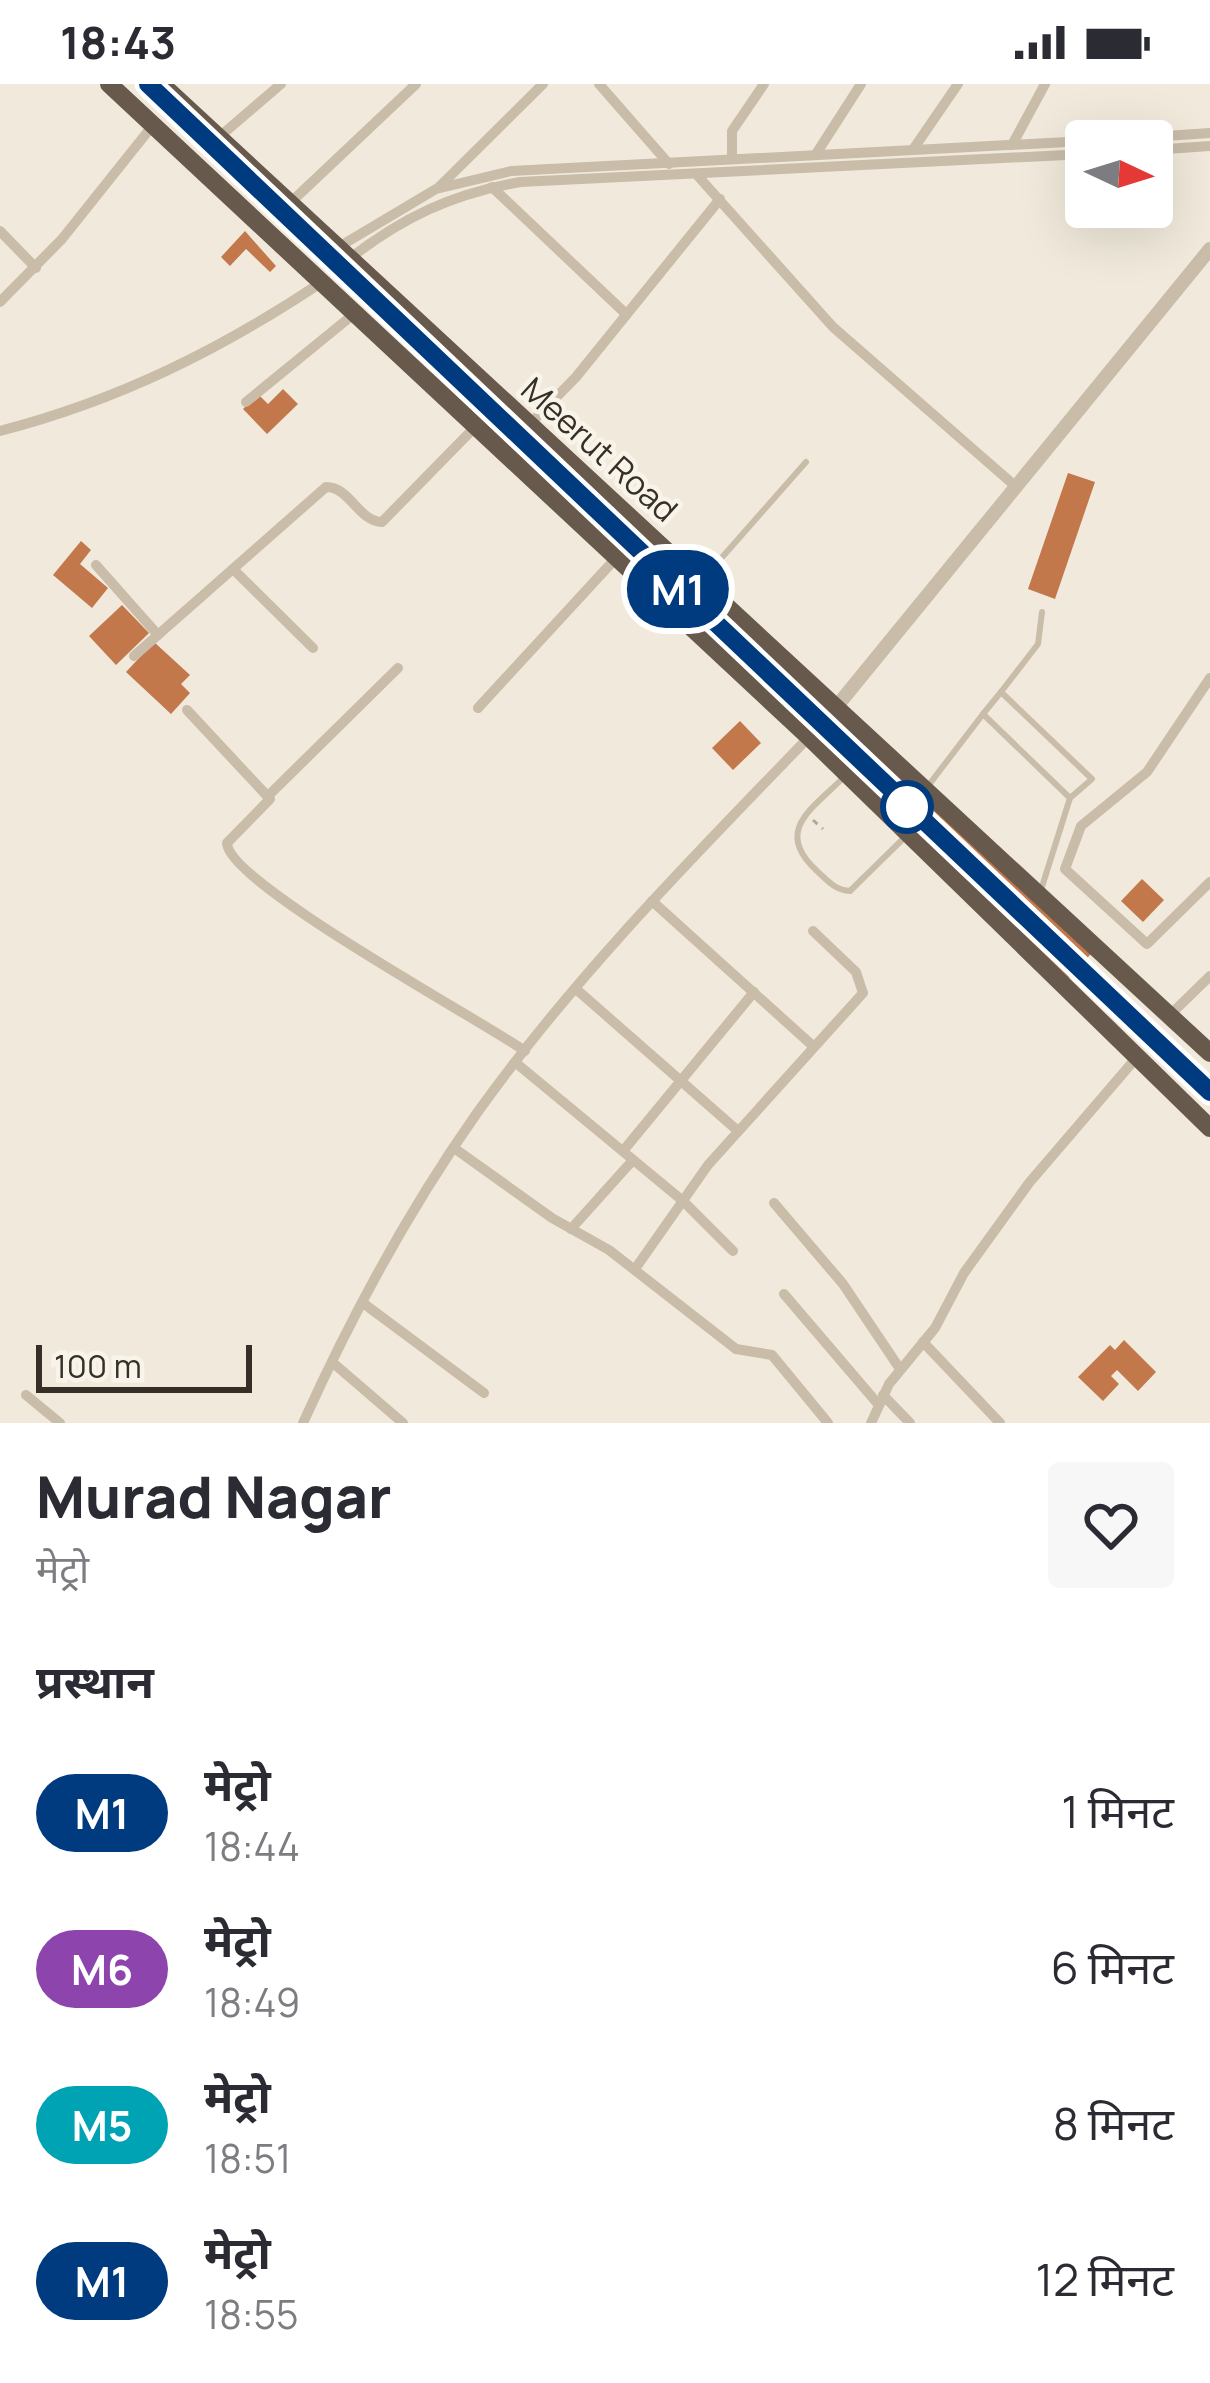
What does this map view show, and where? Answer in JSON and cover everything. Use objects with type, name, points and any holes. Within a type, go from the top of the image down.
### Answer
[{"type":"highway","name":"Meerut Road","points":[[109,84],[809,736],[1210,1128]]},
{"type":"highway","name":"Meerut Road","points":[[161,84],[1210,1053]]},
{"type":"highway","points":[[709,644],[738,615]]},
{"type":"street","points":[[218,138],[281,84]]},
{"type":"street","points":[[289,204],[416,84]]},
{"type":"street","points":[[343,254],[436,189],[543,84]]},
{"type":"street","points":[[598,84],[669,164]]},
{"type":"street","points":[[732,159],[733,131],[764,84]]},
{"type":"street","points":[[826,168],[821,153],[861,84]]},
{"type":"street","points":[[914,148],[958,84]]},
{"type":"street","points":[[1012,146],[1045,84]]},
{"type":"street","points":[[1,302],[36,268],[153,125]]},
{"type":"street","points":[[1173,135],[1210,133]]},
{"type":"street","points":[[343,254],[416,212],[492,187],[732,159],[1065,143]]},
{"type":"street","points":[[1173,149],[1210,146]]},
{"type":"street","points":[[436,189],[512,171],[697,175],[1065,155]]},
{"type":"street","points":[[697,175],[833,327],[1015,485]]},
{"type":"street","points":[[492,187],[626,314]]},
{"type":"street","points":[[529,425],[719,200]]},
{"type":"street","points":[[0,231],[36,268]]},
{"type":"street","points":[[837,706],[1210,249]]},
{"type":"street","points":[[0,431],[141,386],[223,345],[322,283]]},
{"type":"street","points":[[247,402],[355,313]]},
{"type":"street","points":[[134,656],[329,485],[370,520],[382,522],[476,426]]},
{"type":"street","points":[[478,708],[617,557]]},
{"type":"street","points":[[97,565],[158,634]]},
{"type":"street","points":[[234,570],[313,648]]},
{"type":"street","points":[[269,795],[398,668]]},
{"type":"street","points":[[1210,678],[1148,772],[1082,826],[1065,869],[1147,944],[1210,882]]},
{"type":"street","points":[[187,710],[269,795],[269,803],[227,843],[232,861],[292,907],[525,1051]]},
{"type":"street","points":[[303,1423],[363,1303],[454,1148],[516,1063],[652,901],[809,736]]},
{"type":"street","points":[[652,901],[813,1046]]},
{"type":"street","points":[[634,1269],[681,1200],[864,987],[856,972],[813,931]]},
{"type":"street","points":[[1171,1014],[1210,976]]},
{"type":"street","points":[[576,989],[738,1131]]},
{"type":"street","points":[[571,1229],[681,1078],[754,992]]},
{"type":"street","points":[[871,1423],[880,1399],[1029,1183],[1137,1057]]},
{"type":"street","points":[[516,1063],[681,1200],[733,1251]]},
{"type":"street","points":[[454,1148],[634,1269],[736,1348],[772,1355],[828,1423]]},
{"type":"street","points":[[775,1203],[843,1285],[901,1369]]},
{"type":"street","points":[[784,1294],[880,1399],[910,1423]]},
{"type":"street","points":[[363,1303],[484,1393]]},
{"type":"street","points":[[923,1342],[1000,1423]]},
{"type":"street","points":[[332,1362],[403,1423]]},
{"type":"street","points":[[26,1395],[60,1423]]},
{"type":"lane","points":[[700,581],[806,462]]},
{"type":"lane","points":[[926,788],[1038,644],[1042,612]]},
{"type":"lane","points":[[1000,692],[1092,779],[1070,798],[1040,893]]},
{"type":"lane","points":[[983,714],[1070,798]]},
{"type":"lane","points":[[847,773],[801,821],[796,841],[802,857],[836,888],[850,891],[908,833]]},
{"type":"building","points":[[245,231],[276,266],[270,272],[246,249],[230,266],[221,257]]},
{"type":"building","points":[[283,389],[298,404],[267,434],[243,409],[258,394],[268,404]]},
{"type":"building","points":[[1068,473],[1095,482],[1055,599],[1028,589]]},
{"type":"building","points":[[81,541],[91,550],[80,564],[108,588],[92,608],[53,575]]},
{"type":"building","points":[[122,605],[149,633],[116,665],[89,636]]},
{"type":"building","points":[[756,624],[1099,945],[1069,978],[726,657]]},
{"type":"building","points":[[154,642],[190,675],[181,684],[190,693],[171,714],[126,672]]},
{"type":"building","points":[[740,721],[761,743],[733,770],[712,748]]},
{"type":"building","points":[[1142,879],[1164,900],[1143,922],[1121,901]]},
{"type":"building","points":[[1124,1340],[1156,1372],[1138,1391],[1117,1370],[1111,1376],[1119,1384],[1103,1401],[1078,1377],[1110,1345],[1115,1350]]},
{"type":"railway","points":[[148,84],[1210,1092]]},
{"type":"metro line","name":"M1","points":[[148,84],[1210,1092]]}]
